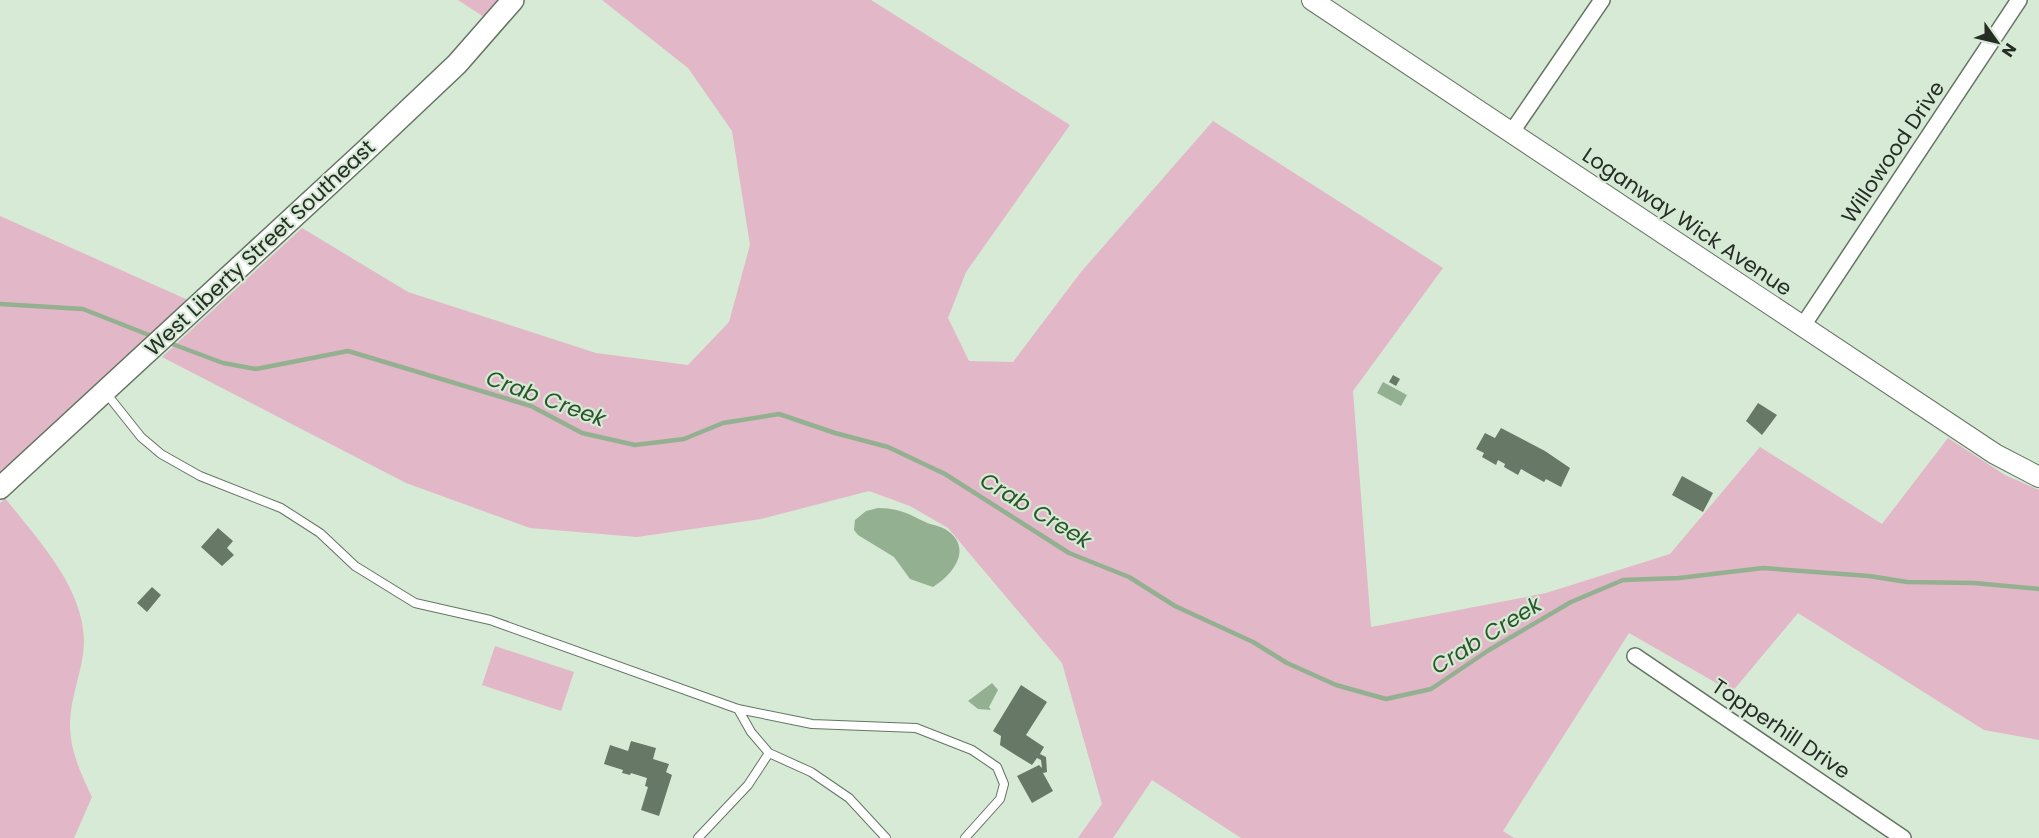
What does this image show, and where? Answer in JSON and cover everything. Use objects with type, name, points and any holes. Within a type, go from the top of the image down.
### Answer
[{"type":"main road","name":"West Liberty Street Southeast","points":[[0,488],[457,64],[513,0]]},
{"type":"street","name":"Loganway Wick Avenue","points":[[1312,0],[1995,454],[2039,477]]},
{"type":"street","points":[[1511,133],[1602,0]]},
{"type":"street","name":"Willowood Drive","points":[[1802,327],[2019,0]]},
{"type":"street","name":"Topperhill Drive","points":[[1635,656],[1903,838]]},
{"type":"lane","points":[[105,392],[141,436],[161,454],[200,476],[281,508],[320,533],[355,566],[415,603],[490,620],[738,709],[812,724],[916,728],[972,750],[997,767],[1004,784],[1000,800],[965,838]]},
{"type":"lane","points":[[738,709],[751,732],[769,753],[811,772],[849,798],[886,838]]},
{"type":"lane","points":[[698,838],[748,785],[769,753]]},
{"type":"shaded area","points":[[458,0],[498,0],[484,17]]},
{"type":"shaded area","points":[[602,0],[871,0],[1070,125],[966,272],[948,318],[969,361],[1013,362],[1081,272],[1213,121],[1443,268],[1353,391],[1371,627],[1546,593],[1670,554],[1760,447],[1882,524],[1948,438],[2005,475],[2039,490],[2039,740],[1984,730],[1798,613],[1732,692],[1629,633],[1503,831],[1514,838],[1241,838],[1152,780],[1113,838],[1078,838],[1102,804],[1062,663],[948,528],[910,506],[869,491],[761,519],[637,537],[530,528],[406,483],[162,357],[302,228],[408,292],[596,353],[688,365],[729,322],[750,245],[732,131],[688,68]]},
{"type":"shaded area","points":[[0,216],[188,300],[0,474]]},
{"type":"shaded area","points":[[1383,382],[1407,395],[1401,406],[1377,393]]},
{"type":"shaded area","points":[[5,498],[56,564],[76,601],[82,621],[84,641],[82,662],[70,716],[70,727],[74,755],[92,797],[74,838],[0,838],[0,503]]},
{"type":"shaded area","points":[[878,508],[907,513],[945,529],[954,536],[958,544],[958,560],[941,582],[933,587],[910,579],[894,557],[858,535],[854,530],[855,520],[866,511]]},
{"type":"shaded area","points":[[495,646],[574,672],[561,711],[482,685]]},
{"type":"shaded area","points":[[992,683],[998,690],[989,707],[991,710],[978,709],[968,701]]},
{"type":"building","points":[[1393,375],[1400,379],[1396,386],[1389,382]]},
{"type":"building","points":[[1758,403],[1777,415],[1762,435],[1746,421]]},
{"type":"building","points":[[1501,428],[1545,451],[1570,468],[1561,487],[1546,479],[1544,482],[1521,469],[1518,475],[1504,467],[1505,464],[1498,460],[1496,465],[1482,457],[1484,453],[1476,449],[1485,433],[1495,438]]},
{"type":"building","points":[[1682,476],[1713,493],[1703,512],[1672,495]]},
{"type":"building","points":[[218,528],[233,541],[227,548],[234,555],[222,566],[201,547]]},
{"type":"building","points":[[152,587],[161,595],[147,612],[137,603]]},
{"type":"building","points":[[1021,685],[1047,702],[1026,735],[1044,747],[1040,754],[1046,757],[1047,772],[1043,773],[1053,791],[1032,803],[1017,776],[1039,765],[1042,768],[1041,760],[1037,758],[1032,765],[1000,745],[1001,736],[993,731]]},
{"type":"building","points":[[631,741],[656,748],[653,759],[669,764],[666,772],[672,775],[659,816],[641,810],[648,787],[645,786],[647,778],[622,773],[623,770],[604,764],[610,745],[628,751]]},
{"type":"waterway","name":"Crab Creek","points":[[0,304],[83,309],[154,337]]},
{"type":"waterway","name":"Crab Creek","points":[[167,342],[223,363],[256,369],[348,351],[531,406],[582,433],[635,445],[684,439],[723,423],[779,414],[835,433],[888,447],[945,474],[1069,553],[1129,577],[1175,606],[1253,642],[1287,663],[1336,685],[1386,699],[1431,689],[1489,650],[1571,602],[1623,580],[1679,578],[1763,568],[1869,576],[1907,582],[1974,583],[2039,589]]}]
